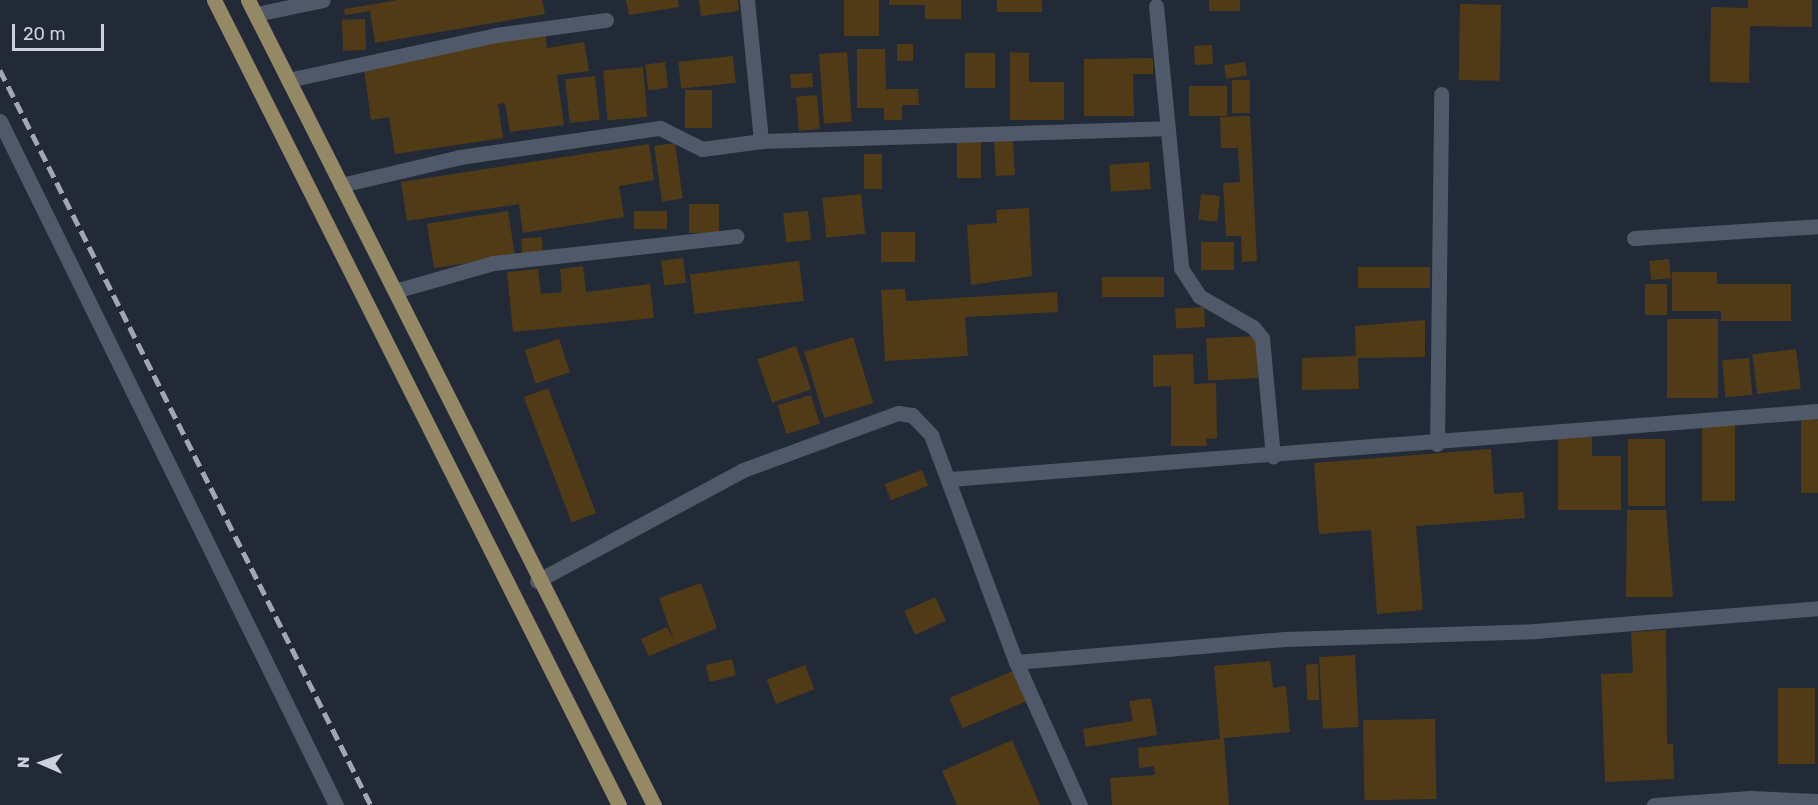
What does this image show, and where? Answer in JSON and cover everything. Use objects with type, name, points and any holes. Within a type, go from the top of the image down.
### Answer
[{"type":"main road","points":[[214,0],[619,805]]},
{"type":"main road","points":[[248,0],[395,291],[537,581],[654,805]]},
{"type":"street","points":[[256,14],[323,0]]},
{"type":"street","points":[[747,0],[761,141]]},
{"type":"street","points":[[1156,6],[1164,128],[1181,268],[1199,296],[1253,327],[1262,338],[1273,456]]},
{"type":"street","points":[[288,80],[496,35],[606,20]]},
{"type":"street","points":[[1437,444],[1441,94]]},
{"type":"street","points":[[0,121],[336,805]]},
{"type":"street","points":[[341,185],[460,157],[660,128],[702,149],[761,141],[1164,128]]},
{"type":"street","points":[[1634,238],[1818,225]]},
{"type":"street","points":[[395,291],[493,263],[737,236]]},
{"type":"street","points":[[950,479],[1437,444],[1818,411]]},
{"type":"street","points":[[537,581],[743,470],[882,414],[905,414],[922,423],[950,479],[1016,662],[1080,805]]},
{"type":"street","points":[[1016,662],[1285,639],[1535,632],[1818,608]]},
{"type":"street","points":[[1654,805],[1750,798],[1818,801]]},
{"type":"building","points":[[398,0],[542,0],[545,14],[375,43],[370,11],[345,15],[344,9]]},
{"type":"building","points":[[626,0],[678,0],[679,7],[629,15]]},
{"type":"building","points":[[699,0],[738,0],[739,11],[701,16]]},
{"type":"building","points":[[844,0],[879,0],[879,36],[844,36]]},
{"type":"building","points":[[889,0],[961,0],[961,19],[925,19],[925,5],[889,5]]},
{"type":"building","points":[[997,0],[1042,0],[1042,12],[997,12]]},
{"type":"building","points":[[1209,0],[1240,0],[1240,11],[1209,11]]},
{"type":"building","points":[[1748,0],[1812,0],[1812,27],[1750,26],[1749,83],[1710,82],[1711,7],[1748,8]]},
{"type":"building","points":[[1460,4],[1501,5],[1500,81],[1459,80]]},
{"type":"building","points":[[365,19],[366,50],[343,51],[342,20]]},
{"type":"building","points":[[545,32],[547,48],[584,42],[589,71],[557,75],[564,125],[510,132],[505,103],[498,104],[503,138],[395,154],[389,117],[371,120],[364,69]]},
{"type":"building","points":[[897,44],[913,44],[913,61],[897,61]]},
{"type":"building","points":[[1212,45],[1213,64],[1195,65],[1194,46]]},
{"type":"building","points":[[857,49],[885,49],[886,89],[918,89],[919,105],[902,105],[902,120],[884,120],[884,108],[857,108]]},
{"type":"building","points":[[847,52],[852,122],[824,124],[819,54]]},
{"type":"building","points":[[1010,52],[1029,53],[1029,82],[1064,82],[1064,120],[1010,120]]},
{"type":"building","points":[[965,53],[995,53],[995,88],[965,88]]},
{"type":"building","points":[[733,56],[736,83],[681,89],[678,62]]},
{"type":"building","points":[[1153,58],[1153,74],[1133,74],[1134,116],[1084,116],[1084,59]]},
{"type":"building","points":[[665,62],[668,88],[648,90],[645,64]]},
{"type":"building","points":[[1245,62],[1247,76],[1226,79],[1224,65]]},
{"type":"building","points":[[643,67],[647,117],[608,120],[603,70]]},
{"type":"building","points":[[812,73],[813,87],[791,89],[790,75]]},
{"type":"building","points":[[595,76],[600,120],[570,123],[565,79]]},
{"type":"building","points":[[1232,80],[1250,80],[1250,113],[1232,113]]},
{"type":"building","points":[[1189,86],[1227,86],[1227,116],[1189,116]]},
{"type":"building","points":[[685,90],[712,90],[712,128],[685,128]]},
{"type":"building","points":[[817,95],[820,129],[799,131],[796,97]]},
{"type":"building","points":[[1250,116],[1257,261],[1242,262],[1241,236],[1226,236],[1223,183],[1240,182],[1238,148],[1221,148],[1220,117]]},
{"type":"building","points":[[1013,139],[1015,175],[996,176],[994,140]]},
{"type":"building","points":[[957,141],[981,141],[981,178],[957,178]]},
{"type":"building","points":[[675,143],[683,198],[662,201],[654,146]]},
{"type":"building","points":[[649,144],[654,180],[619,186],[624,217],[523,233],[519,204],[407,221],[401,182]]},
{"type":"building","points":[[864,154],[882,154],[882,189],[864,189]]},
{"type":"building","points":[[1149,162],[1151,189],[1111,192],[1109,165]]},
{"type":"building","points":[[861,194],[865,234],[826,238],[822,198]]},
{"type":"building","points":[[1201,194],[1220,196],[1217,222],[1198,220]]},
{"type":"building","points":[[689,204],[719,204],[719,233],[689,233]]},
{"type":"building","points":[[1029,208],[1032,276],[971,285],[967,225],[997,223],[996,210]]},
{"type":"building","points":[[508,211],[515,255],[434,268],[427,224]]},
{"type":"building","points":[[634,211],[667,211],[667,229],[634,229]]},
{"type":"building","points":[[808,211],[811,240],[786,242],[783,214]]},
{"type":"building","points":[[881,232],[915,232],[915,262],[881,262]]},
{"type":"building","points":[[542,237],[543,253],[522,254],[521,238]]},
{"type":"building","points":[[1201,242],[1234,242],[1234,270],[1201,270]]},
{"type":"building","points":[[683,258],[686,283],[664,285],[661,261]]},
{"type":"building","points":[[1669,259],[1671,278],[1651,280],[1649,261]]},
{"type":"building","points":[[799,261],[804,301],[695,314],[690,274]]},
{"type":"building","points":[[583,266],[586,292],[650,284],[654,318],[513,332],[507,272],[538,269],[541,294],[562,292],[560,269]]},
{"type":"building","points":[[1358,267],[1430,267],[1430,288],[1358,288]]},
{"type":"building","points":[[1672,272],[1717,272],[1717,284],[1791,284],[1791,321],[1721,321],[1721,311],[1672,311]]},
{"type":"building","points":[[1102,277],[1164,277],[1164,297],[1102,297]]},
{"type":"building","points":[[1645,284],[1667,284],[1667,315],[1645,315]]},
{"type":"building","points":[[905,289],[906,301],[1057,292],[1058,312],[965,317],[968,356],[885,361],[881,290]]},
{"type":"building","points":[[1204,307],[1205,327],[1176,328],[1175,309]]},
{"type":"building","points":[[1667,319],[1718,319],[1718,398],[1667,398]]},
{"type":"building","points":[[1425,320],[1425,357],[1358,358],[1359,389],[1302,390],[1302,358],[1356,356],[1355,326]]},
{"type":"building","points":[[1256,336],[1258,378],[1208,381],[1206,339]]},
{"type":"building","points":[[853,337],[873,403],[824,418],[804,352]]},
{"type":"building","points":[[559,339],[570,372],[536,383],[525,350]]},
{"type":"building","points":[[796,346],[811,389],[772,403],[757,359]]},
{"type":"building","points":[[1796,349],[1801,389],[1757,394],[1752,354]]},
{"type":"building","points":[[1193,354],[1194,384],[1216,383],[1217,438],[1206,439],[1207,446],[1171,446],[1171,386],[1153,387],[1153,355]]},
{"type":"building","points":[[1749,358],[1752,395],[1725,397],[1722,360]]},
{"type":"building","points":[[548,388],[596,513],[572,522],[524,397]]},
{"type":"building","points":[[811,395],[820,424],[786,434],[778,405]]},
{"type":"building","points":[[1801,416],[1818,416],[1818,493],[1801,493]]},
{"type":"building","points":[[1702,424],[1735,424],[1735,501],[1702,501]]},
{"type":"building","points":[[1558,437],[1592,437],[1592,456],[1621,456],[1621,510],[1558,510]]},
{"type":"building","points":[[1628,439],[1665,439],[1665,506],[1628,506]]},
{"type":"building","points":[[1491,449],[1494,494],[1523,492],[1525,518],[1416,526],[1423,610],[1377,614],[1371,530],[1319,534],[1314,463]]},
{"type":"building","points":[[922,470],[928,486],[891,500],[885,484]]},
{"type":"building","points":[[1627,510],[1666,510],[1673,597],[1626,597]]},
{"type":"building","points":[[701,583],[717,628],[649,656],[641,639],[667,627],[674,641],[659,598]]},
{"type":"building","points":[[935,597],[946,621],[915,635],[904,611]]},
{"type":"building","points":[[1666,630],[1667,744],[1673,744],[1674,779],[1605,782],[1601,674],[1633,673],[1631,632]]},
{"type":"building","points":[[1355,655],[1359,727],[1323,729],[1319,657]]},
{"type":"building","points":[[732,659],[736,676],[710,682],[706,665]]},
{"type":"building","points":[[1270,661],[1273,688],[1286,686],[1290,732],[1224,738],[1229,805],[1112,805],[1110,778],[1155,775],[1154,766],[1139,768],[1138,748],[1220,739],[1214,666]]},
{"type":"building","points":[[1306,664],[1318,664],[1319,700],[1307,700]]},
{"type":"building","points":[[805,665],[814,689],[776,704],[767,680]]},
{"type":"building","points":[[1013,671],[1026,701],[962,728],[949,698]]},
{"type":"building","points":[[1778,688],[1815,688],[1815,764],[1778,764]]},
{"type":"building","points":[[1151,698],[1157,735],[1086,747],[1083,729],[1133,721],[1129,701]]},
{"type":"building","points":[[1435,719],[1436,799],[1364,800],[1363,720]]},
{"type":"building","points":[[1012,740],[1040,805],[957,805],[942,771]]},
{"type":"railway","points":[[0,70],[371,805]]}]
